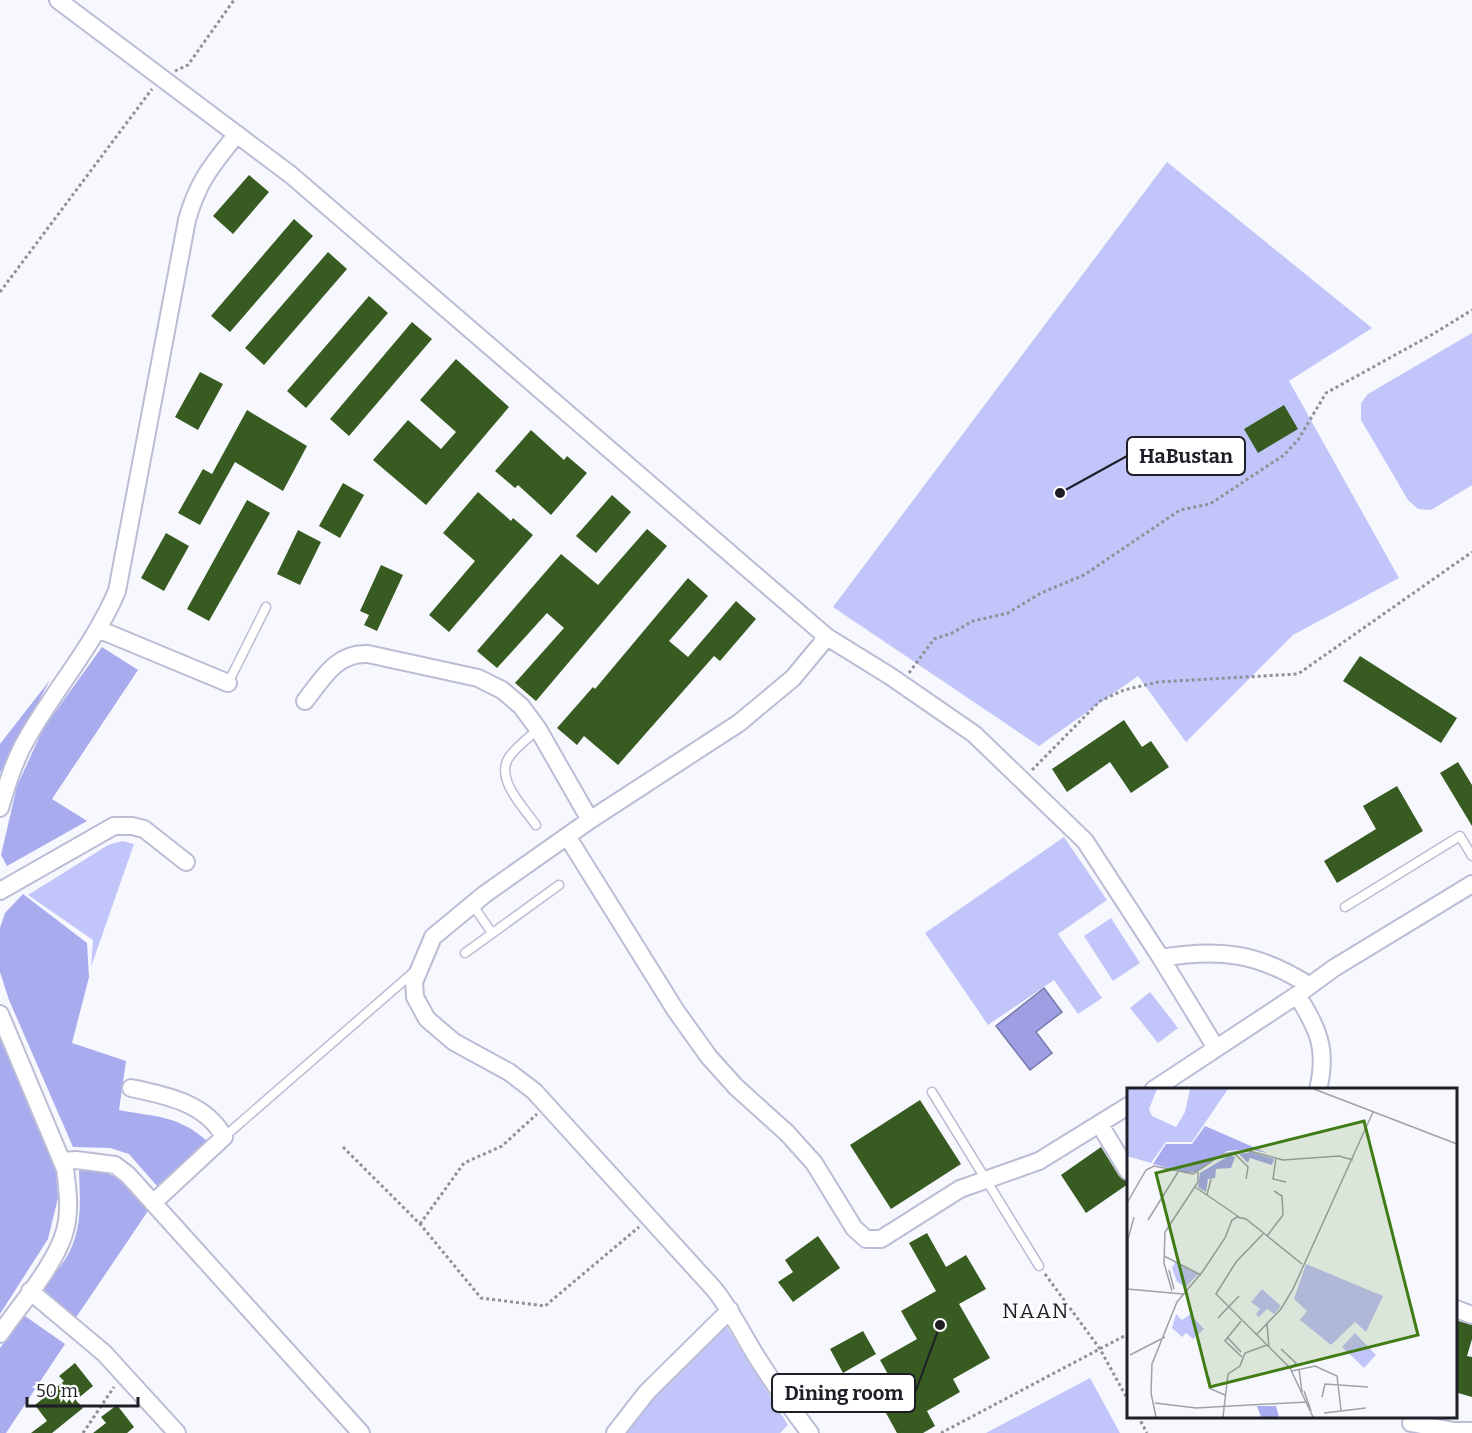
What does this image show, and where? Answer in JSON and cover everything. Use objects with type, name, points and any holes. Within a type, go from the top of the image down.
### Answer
[{"type":"street","points":[[58,0],[291,175],[827,637],[902,684],[974,734],[1085,841],[1216,1048]]},
{"type":"street","points":[[0,808],[9,776],[26,741],[98,629],[117,591],[186,220],[202,178],[237,134]]},
{"type":"street","points":[[98,629],[228,683]]},
{"type":"street","points":[[810,1433],[756,1356],[730,1310],[714,1289],[534,1091],[509,1072],[454,1042],[427,1019],[415,997],[414,982],[433,937],[472,904],[590,820],[739,723],[793,678],[827,637]]},
{"type":"street","points":[[305,701],[327,672],[339,661],[355,653],[478,678],[502,690],[521,706],[538,729],[590,820]]},
{"type":"street","points":[[0,891],[114,826],[144,829],[186,862]]},
{"type":"street","points":[[567,836],[676,1011],[709,1057],[736,1087],[787,1133],[814,1163],[854,1228],[866,1239],[881,1239],[960,1189],[1039,1161],[1127,1107]]},
{"type":"street","points":[[1155,1088],[1334,968],[1472,884]]},
{"type":"street","points":[[1161,958],[1183,954],[1232,954],[1263,962],[1289,973],[1304,990],[1312,1020],[1321,1041],[1322,1073],[1318,1088]]},
{"type":"street","points":[[0,1014],[62,1161],[69,1195],[62,1238],[47,1267],[0,1334]]},
{"type":"street","points":[[131,1088],[175,1097],[204,1114],[219,1127],[224,1137],[153,1203]]},
{"type":"street","points":[[1100,1125],[1127,1169]]},
{"type":"street","points":[[62,1161],[76,1160],[116,1165],[128,1175],[361,1433]]},
{"type":"street","points":[[30,1291],[104,1353],[177,1433]]},
{"type":"street","points":[[615,1433],[647,1392],[730,1310]]},
{"type":"street","points":[[1457,1310],[1472,1315]]},
{"type":"street","points":[[1411,1423],[1454,1431],[1472,1431]]},
{"type":"lane","points":[[228,683],[266,607]]},
{"type":"lane","points":[[536,825],[506,781],[503,770],[508,758],[538,729]]},
{"type":"lane","points":[[1345,907],[1460,836],[1472,856]]},
{"type":"lane","points":[[465,953],[559,885]]},
{"type":"lane","points":[[472,904],[492,933]]},
{"type":"lane","points":[[224,1137],[420,966]]},
{"type":"lane","points":[[932,1092],[1039,1266]]},
{"type":"path","points":[[0,291],[161,76],[188,65],[234,0]]},
{"type":"path","points":[[902,684],[934,639],[952,633],[974,621],[1008,613],[1041,593],[1084,575],[1180,510],[1210,504],[1284,455],[1298,440],[1326,393],[1472,310]]},
{"type":"path","points":[[1023,780],[1101,701],[1124,690],[1158,682],[1298,674],[1472,552]]},
{"type":"path","points":[[420,1224],[464,1163],[502,1146],[547,1105]]},
{"type":"path","points":[[343,1147],[420,1224],[481,1298],[545,1306],[650,1218]]},
{"type":"path","points":[[1039,1266],[1100,1349],[1127,1398]]},
{"type":"path","points":[[941,1433],[1127,1335]]},
{"type":"path","points":[[83,1433],[123,1374]]},
{"type":"path","points":[[1139,1418],[1147,1433]]},
{"type":"shaded area","points":[[1167,162],[1372,328],[1289,381],[1399,578],[1293,635],[1186,742],[1138,676],[1039,746],[833,607]]},
{"type":"shaded area","points":[[1472,333],[1472,485],[1431,510],[1418,509],[1408,500],[1361,420],[1361,403],[1368,394]]},
{"type":"shaded area","points":[[102,647],[138,670],[52,799],[87,821],[7,866],[1,855],[17,786],[43,729]]},
{"type":"shaded area","points":[[50,680],[0,773],[0,744]]},
{"type":"shaded area","points":[[1064,837],[1107,900],[1058,934],[1102,998],[1078,1014],[1054,980],[988,1025],[925,933]]},
{"type":"shaded area","points":[[122,841],[134,844],[91,967],[93,940],[28,895],[108,845]]},
{"type":"shaded area","points":[[23,894],[87,943],[89,977],[72,1043],[126,1061],[119,1110],[166,1118],[186,1126],[207,1141],[157,1186],[129,1154],[110,1148],[73,1147],[9,1000],[0,972],[0,928],[5,913]]},
{"type":"shaded area","points":[[1111,918],[1140,963],[1113,981],[1084,936]]},
{"type":"shaded area","points":[[1044,988],[1062,1012],[1036,1032],[1052,1053],[1030,1070],[996,1026]]},
{"type":"shaded area","points":[[1150,992],[1178,1028],[1158,1043],[1130,1008]]},
{"type":"shaded area","points":[[0,1039],[56,1172],[58,1198],[48,1239],[0,1314]]},
{"type":"shaded area","points":[[96,1169],[116,1177],[148,1211],[75,1319],[42,1288],[59,1268],[75,1237],[80,1209],[79,1171]]},
{"type":"shaded area","points":[[25,1316],[65,1344],[6,1433],[0,1433],[0,1348]]},
{"type":"shaded area","points":[[725,1324],[788,1425],[780,1433],[624,1433],[639,1413]]},
{"type":"shaded area","points":[[1090,1378],[1120,1433],[986,1433]]},
{"type":"building","points":[[249,175],[269,192],[233,234],[213,216]]},
{"type":"building","points":[[294,219],[313,236],[230,332],[211,316]]},
{"type":"building","points":[[328,252],[347,269],[264,365],[245,348]]},
{"type":"building","points":[[369,296],[388,313],[306,408],[287,391]]},
{"type":"building","points":[[412,322],[432,339],[349,436],[330,419]]},
{"type":"building","points":[[456,359],[509,407],[426,505],[373,460],[408,420],[441,449],[456,432],[420,400]]},
{"type":"building","points":[[200,372],[223,384],[198,430],[175,417]]},
{"type":"building","points":[[1284,405],[1298,429],[1258,453],[1244,429]]},
{"type":"building","points":[[247,410],[307,446],[283,491],[235,462],[200,525],[178,513],[203,469],[212,474]]},
{"type":"building","points":[[531,430],[564,460],[567,456],[587,473],[551,515],[518,485],[515,488],[495,471]]},
{"type":"building","points":[[343,483],[364,495],[340,538],[319,526]]},
{"type":"building","points":[[478,492],[511,521],[513,518],[533,535],[449,632],[429,615],[475,561],[443,533]]},
{"type":"building","points":[[612,495],[631,512],[596,553],[576,536]]},
{"type":"building","points":[[247,500],[270,513],[209,621],[187,609]]},
{"type":"building","points":[[647,529],[667,546],[536,701],[515,683],[564,628],[547,613],[497,668],[477,651],[561,554],[598,585]]},
{"type":"building","points":[[298,530],[321,542],[300,585],[277,574]]},
{"type":"building","points":[[166,533],[189,546],[164,591],[141,578]]},
{"type":"building","points":[[381,565],[403,575],[377,631],[364,625],[369,615],[360,611]]},
{"type":"building","points":[[688,578],[708,596],[669,641],[688,657],[736,601],[756,619],[720,661],[714,656],[618,765],[584,736],[577,745],[557,728],[593,687],[595,689]]},
{"type":"building","points":[[1360,656],[1457,718],[1441,743],[1343,681]]},
{"type":"building","points":[[1124,720],[1142,747],[1151,741],[1169,767],[1131,793],[1110,762],[1067,792],[1052,769]]},
{"type":"building","points":[[1458,762],[1472,785],[1472,826],[1440,773]]},
{"type":"building","points":[[1397,786],[1423,831],[1337,883],[1324,861],[1376,829],[1363,806]]},
{"type":"building","points":[[920,1100],[961,1164],[891,1209],[850,1145]]},
{"type":"building","points":[[1101,1147],[1119,1176],[1127,1181],[1127,1185],[1086,1213],[1061,1175]]},
{"type":"building","points":[[927,1233],[946,1267],[966,1255],[986,1289],[959,1304],[990,1358],[953,1379],[960,1392],[927,1411],[935,1426],[923,1433],[897,1433],[881,1404],[899,1394],[880,1360],[917,1339],[901,1311],[936,1291],[909,1243]]},
{"type":"building","points":[[818,1236],[840,1268],[793,1302],[778,1282],[793,1272],[785,1260]]},
{"type":"building","points":[[1457,1321],[1472,1325],[1472,1339],[1467,1356],[1472,1357],[1472,1397],[1457,1393]]},
{"type":"building","points":[[863,1331],[876,1354],[843,1373],[830,1349]]},
{"type":"building","points":[[75,1363],[93,1386],[76,1400],[83,1408],[52,1433],[31,1433],[47,1421],[35,1405],[64,1381],[59,1376]]},
{"type":"building","points":[[117,1405],[134,1427],[127,1433],[93,1433],[106,1423],[101,1417]]},
{"type":"place","name":"HaBustan","points":[[1060,493]]},
{"type":"place","name":"Dining room","points":[[940,1325]]},
{"type":"district","name":"NAAN","points":[[1036,1311]]}]
